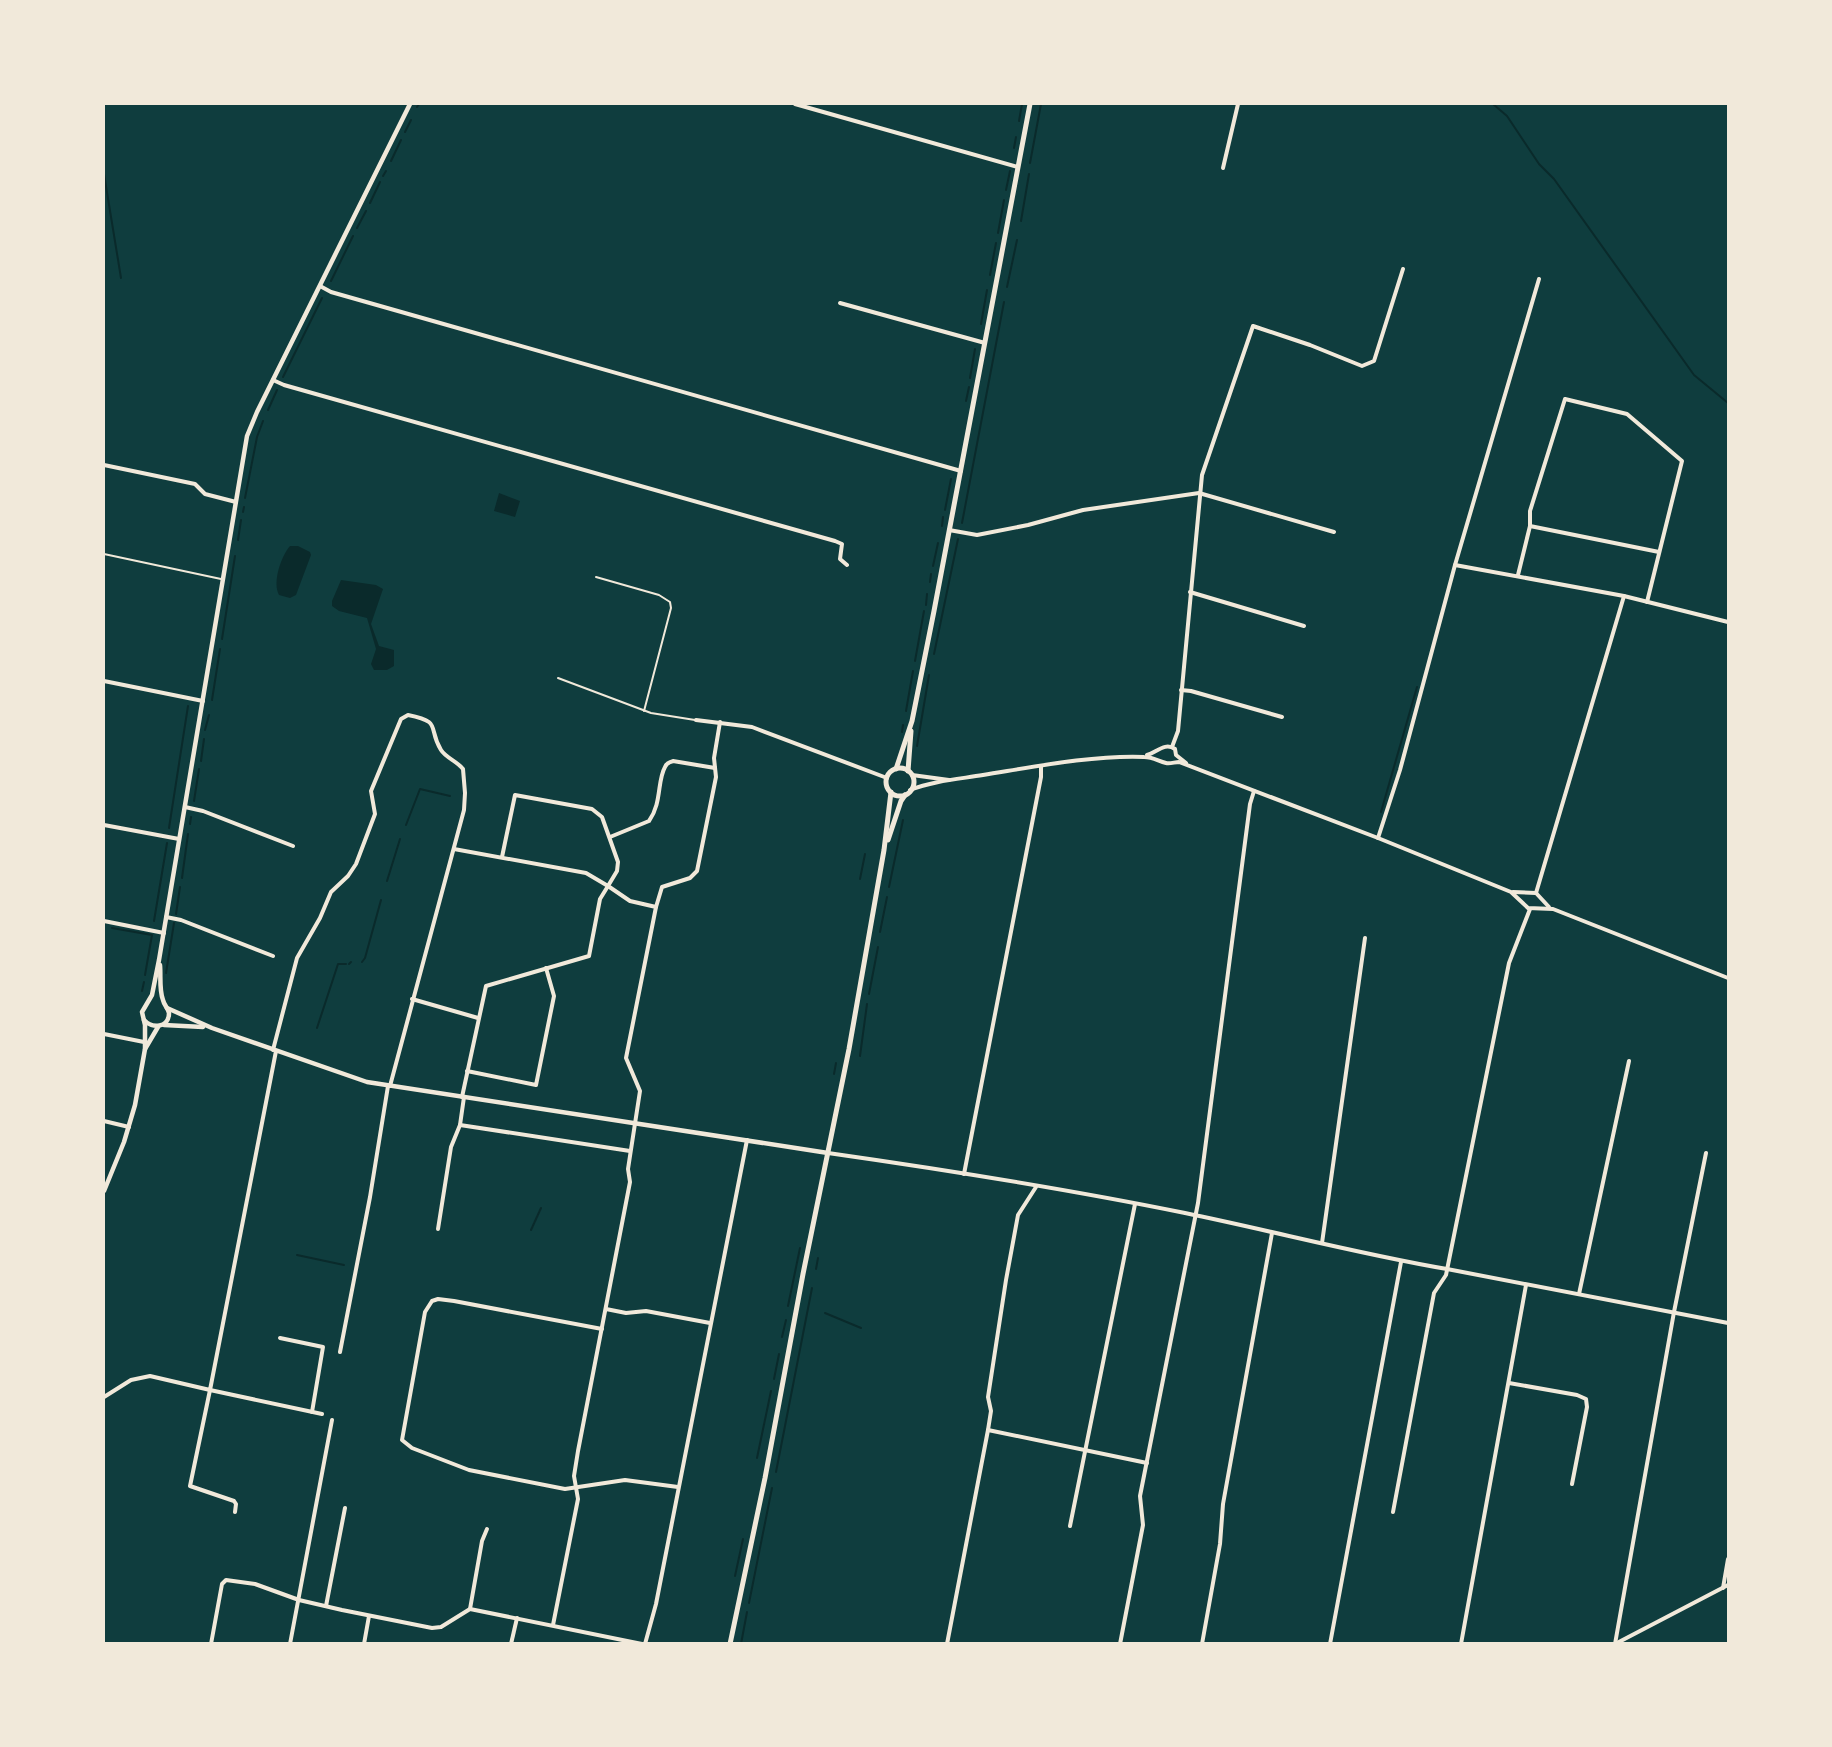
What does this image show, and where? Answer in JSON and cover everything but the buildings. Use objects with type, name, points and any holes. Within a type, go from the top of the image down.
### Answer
[{"type":"main road","points":[[908,792],[898,795],[891,792],[887,786],[887,778],[896,769],[912,721],[1030,104]]},
{"type":"main road","points":[[884,850],[901,801],[913,783],[910,773],[912,721]]},
{"type":"main road","points":[[896,769],[910,773]]},
{"type":"main road","points":[[730,1644],[849,1049],[884,850],[891,792]]},
{"type":"street","points":[[104,1191],[129,1127],[145,1049],[142,1012],[149,1003],[164,933],[248,436],[273,380],[410,104]]},
{"type":"street","points":[[795,104],[1018,167]]},
{"type":"street","points":[[1223,168],[1238,104]]},
{"type":"street","points":[[1172,747],[1178,731],[1199,493],[1205,461],[1253,326],[1310,345],[1362,366],[1374,361],[1403,268]]},
{"type":"street","points":[[1378,838],[1400,770],[1455,565],[1539,279]]},
{"type":"street","points":[[320,286],[331,292],[961,471]]},
{"type":"street","points":[[840,303],[985,343]]},
{"type":"street","points":[[273,380],[841,543],[843,546],[840,559],[847,565]]},
{"type":"street","points":[[1518,575],[1530,526],[1530,511],[1565,399],[1627,414],[1682,461],[1647,602]]},
{"type":"street","points":[[104,465],[195,484],[204,494],[236,502]]},
{"type":"street","points":[[949,530],[977,535],[1028,525],[1083,510],[1199,493],[1334,532]]},
{"type":"street","points":[[1530,526],[1659,552]]},
{"type":"street","points":[[1455,565],[1624,596],[1728,622]]},
{"type":"street","points":[[1190,592],[1304,626]]},
{"type":"street","points":[[1536,893],[1624,596]]},
{"type":"street","points":[[104,681],[203,701]]},
{"type":"street","points":[[1181,690],[1282,717]]},
{"type":"street","points":[[236,1512],[234,1501],[190,1485],[274,1051],[299,953],[320,918],[331,892],[354,868],[375,814],[371,791],[404,716],[410,715],[430,721],[442,752],[463,769],[464,810],[389,1086],[340,1352]]},
{"type":"street","points":[[696,720],[760,730],[887,778]]},
{"type":"street","points":[[553,1625],[578,1499],[574,1476],[576,1462],[630,1182],[628,1169],[639,1089],[626,1058],[662,887],[690,878],[697,871],[716,777],[714,758],[720,722]]},
{"type":"street","points":[[908,792],[952,780],[1041,766],[1143,756],[1166,746],[1176,750],[1172,762]]},
{"type":"street","points":[[1161,749],[1159,755],[1161,760]]},
{"type":"street","points":[[1176,755],[1189,765]]},
{"type":"street","points":[[1143,756],[1166,763],[1189,765],[1378,838],[1511,892],[1530,909]]},
{"type":"street","points":[[610,837],[651,819],[660,795],[664,767],[668,763],[715,768]]},
{"type":"street","points":[[964,1174],[1041,777],[1041,766]]},
{"type":"street","points":[[910,773],[952,780]]},
{"type":"street","points":[[1120,1644],[1143,1525],[1140,1496],[1196,1215],[1250,804],[1254,791]]},
{"type":"street","points":[[438,1228],[451,1147],[460,1125],[467,1071],[483,992],[487,985],[589,956],[600,899],[617,871],[618,862],[602,817],[596,811],[515,795],[502,857]]},
{"type":"street","points":[[185,807],[203,811],[293,846]]},
{"type":"street","points":[[104,825],[180,839]]},
{"type":"street","points":[[454,849],[586,873],[630,901],[656,907]]},
{"type":"street","points":[[1511,892],[1536,893]]},
{"type":"street","points":[[1524,903],[1524,897],[1528,893]]},
{"type":"street","points":[[1536,893],[1553,909]]},
{"type":"street","points":[[1536,908],[1540,904],[1540,898]]},
{"type":"street","points":[[1530,909],[1553,909],[1728,978]]},
{"type":"street","points":[[1393,1512],[1434,1293],[1446,1275],[1509,963],[1530,909]]},
{"type":"street","points":[[166,917],[181,920],[273,956]]},
{"type":"street","points":[[104,921],[164,933]]},
{"type":"street","points":[[1322,1243],[1365,938]]},
{"type":"street","points":[[145,1049],[168,1016],[162,998],[159,960]]},
{"type":"street","points":[[467,1071],[536,1085],[554,996],[546,967]]},
{"type":"street","points":[[412,999],[477,1018]]},
{"type":"street","points":[[149,1003],[155,1000],[212,1028],[367,1082],[1036,1186],[1196,1215],[1401,1262],[1728,1323]]},
{"type":"street","points":[[144,1020],[150,1026],[171,1024],[212,1028]]},
{"type":"street","points":[[104,1034],[144,1042]]},
{"type":"street","points":[[1579,1295],[1629,1060]]},
{"type":"street","points":[[104,1121],[129,1127]]},
{"type":"street","points":[[460,1125],[630,1151]]},
{"type":"street","points":[[211,1644],[222,1584],[227,1580],[255,1584],[299,1599],[369,1616],[436,1628],[470,1609],[644,1644],[652,1620],[747,1140]]},
{"type":"street","points":[[1615,1644],[1674,1312],[1706,1153]]},
{"type":"street","points":[[947,1644],[988,1430],[991,1411],[988,1397],[1018,1215],[1036,1186]]},
{"type":"street","points":[[1070,1526],[1135,1204]]},
{"type":"street","points":[[1202,1644],[1220,1544],[1223,1504],[1272,1233]]},
{"type":"street","points":[[1330,1644],[1401,1262]]},
{"type":"street","points":[[1461,1644],[1526,1285]]},
{"type":"street","points":[[602,1329],[454,1301],[434,1300],[429,1303],[425,1312],[402,1440],[408,1446],[463,1468],[560,1488],[575,1488],[625,1480],[678,1487]]},
{"type":"street","points":[[606,1309],[626,1313],[646,1311],[710,1323]]},
{"type":"street","points":[[280,1338],[323,1347],[312,1412]]},
{"type":"street","points":[[104,1397],[131,1380],[150,1376],[322,1414]]},
{"type":"street","points":[[1509,1383],[1577,1395],[1586,1399],[1587,1407],[1572,1484]]},
{"type":"street","points":[[290,1644],[332,1420]]},
{"type":"street","points":[[988,1430],[1147,1463]]},
{"type":"street","points":[[326,1606],[345,1508]]},
{"type":"street","points":[[470,1609],[482,1541],[487,1529]]},
{"type":"street","points":[[1724,1588],[1728,1559]]},
{"type":"street","points":[[1615,1644],[1728,1585]]},
{"type":"street","points":[[364,1644],[369,1616]]},
{"type":"street","points":[[511,1644],[517,1618]]},
{"type":"lane","points":[[104,554],[223,579]]},
{"type":"lane","points":[[596,578],[659,595],[670,602],[671,608],[644,711]]},
{"type":"lane","points":[[558,678],[660,716],[696,720]]},
{"type":"water","points":[[499,493],[520,501],[515,517],[494,511]]},
{"type":"water","points":[[290,546],[298,546],[310,552],[311,555],[296,595],[290,598],[279,595],[276,584],[281,563]]},
{"type":"water","points":[[341,580],[376,585],[383,589],[371,624],[379,646],[394,650],[394,666],[387,670],[374,670],[371,664],[376,649],[367,618],[339,611],[332,606]]},
{"type":"waterway","points":[[1019,121],[1022,104]]},
{"type":"waterway","points":[[1030,163],[1041,104]]},
{"type":"waterway","points":[[1493,104],[1507,116],[1539,164],[1554,179],[1694,375],[1728,403]]},
{"type":"waterway","points":[[405,132],[411,120]]},
{"type":"waterway","points":[[1014,148],[1016,137]]},
{"type":"waterway","points":[[391,161],[401,140]]},
{"type":"waterway","points":[[383,176],[386,171]]},
{"type":"waterway","points":[[1006,190],[1010,171]]},
{"type":"waterway","points":[[104,174],[121,278]]},
{"type":"waterway","points":[[1021,221],[1029,174]]},
{"type":"waterway","points":[[370,203],[380,182]]},
{"type":"waterway","points":[[998,233],[1004,200]]},
{"type":"waterway","points":[[357,228],[366,211]]},
{"type":"waterway","points":[[331,281],[353,236]]},
{"type":"waterway","points":[[1007,287],[1017,240]]},
{"type":"waterway","points":[[990,275],[996,243]]},
{"type":"waterway","points":[[981,324],[987,290]]},
{"type":"waterway","points":[[283,377],[322,298]]},
{"type":"waterway","points":[[962,523],[1004,302]]},
{"type":"waterway","points":[[970,378],[975,349]]},
{"type":"waterway","points":[[966,401],[969,387]]},
{"type":"waterway","points":[[268,410],[277,390]]},
{"type":"waterway","points":[[245,498],[257,437],[263,421]]},
{"type":"waterway","points":[[945,510],[951,479]]},
{"type":"waterway","points":[[243,512],[244,507]]},
{"type":"waterway","points":[[942,526],[943,517]]},
{"type":"waterway","points":[[238,540],[241,520]]},
{"type":"waterway","points":[[934,654],[958,539]]},
{"type":"waterway","points":[[933,566],[938,543]]},
{"type":"waterway","points":[[222,639],[235,556]]},
{"type":"waterway","points":[[930,582],[931,574]]},
{"type":"waterway","points":[[926,605],[927,594]]},
{"type":"waterway","points":[[915,661],[924,611]]},
{"type":"waterway","points":[[212,700],[220,649]]},
{"type":"waterway","points":[[906,711],[913,671]]},
{"type":"waterway","points":[[917,746],[929,675]]},
{"type":"waterway","points":[[1381,812],[1417,687]]},
{"type":"waterway","points":[[169,828],[188,706]]},
{"type":"waterway","points":[[205,730],[209,715]]},
{"type":"waterway","points":[[902,732],[903,725]]},
{"type":"waterway","points":[[201,761],[204,739]]},
{"type":"waterway","points":[[194,801],[199,769]]},
{"type":"waterway","points":[[406,825],[420,789],[450,796]]},
{"type":"waterway","points":[[190,824],[191,817]]},
{"type":"waterway","points":[[889,887],[903,820]]},
{"type":"waterway","points":[[182,878],[188,834]]},
{"type":"waterway","points":[[387,881],[400,839]]},
{"type":"waterway","points":[[154,921],[167,843]]},
{"type":"waterway","points":[[860,879],[865,854]]},
{"type":"waterway","points":[[176,914],[180,887]]},
{"type":"waterway","points":[[880,932],[887,897]]},
{"type":"waterway","points":[[362,962],[381,900]]},
{"type":"waterway","points":[[166,973],[174,923]]},
{"type":"waterway","points":[[112,928],[152,935],[145,975]]},
{"type":"waterway","points":[[869,994],[878,947]]},
{"type":"waterway","points":[[317,1028],[338,964],[346,964]]},
{"type":"waterway","points":[[142,991],[144,982]]},
{"type":"waterway","points":[[860,1056],[867,1004]]},
{"type":"waterway","points":[[834,1074],[836,1063]]},
{"type":"waterway","points":[[531,1230],[541,1208]]},
{"type":"waterway","points":[[788,1306],[800,1248]]},
{"type":"waterway","points":[[297,1255],[344,1265]]},
{"type":"waterway","points":[[816,1269],[818,1258]]},
{"type":"waterway","points":[[776,1472],[812,1288]]},
{"type":"waterway","points":[[825,1313],[861,1328]]},
{"type":"waterway","points":[[782,1337],[786,1320]]},
{"type":"waterway","points":[[774,1379],[779,1354]]},
{"type":"waterway","points":[[757,1458],[771,1391]]},
{"type":"waterway","points":[[749,1603],[772,1488]]},
{"type":"waterway","points":[[735,1576],[743,1539]]},
{"type":"waterway","points":[[741,1644],[747,1612]]}]
